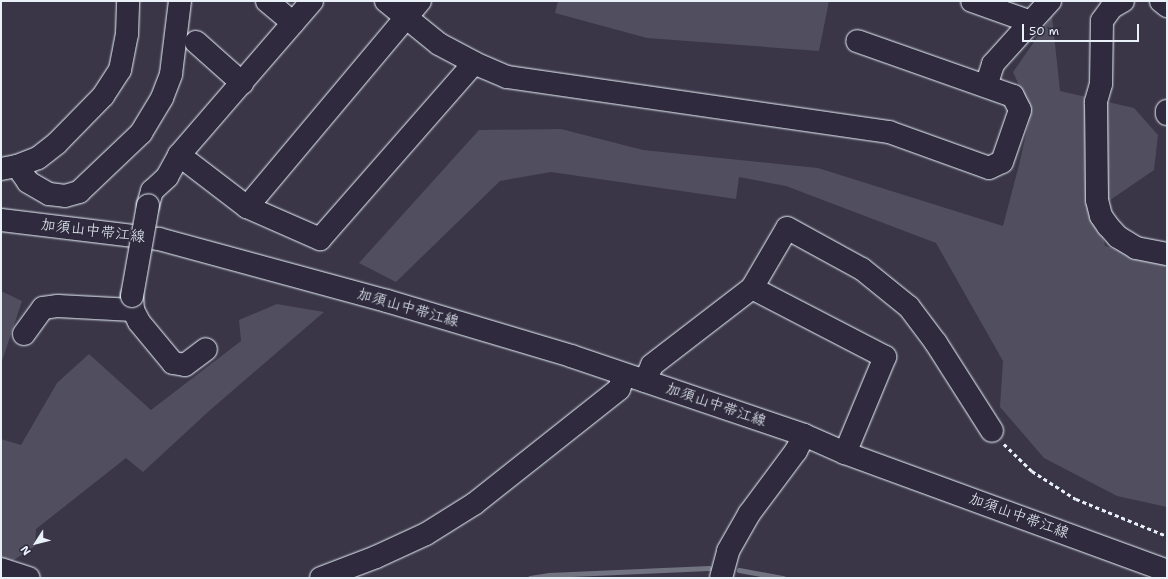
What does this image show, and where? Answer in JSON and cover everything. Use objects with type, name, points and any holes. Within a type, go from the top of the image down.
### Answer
[{"type":"street","points":[[9,168],[38,158],[57,143],[103,96],[120,70],[127,34],[128,1]]},
{"type":"street","points":[[9,168],[28,182],[49,194],[65,196],[79,192],[142,133],[162,98],[171,74],[180,1]]},
{"type":"street","points":[[267,1],[293,23]]},
{"type":"street","points":[[206,349],[185,364],[173,363],[147,334],[133,303],[148,205],[152,191],[167,177],[179,155],[312,1]]},
{"type":"street","points":[[386,1],[439,44],[474,64],[507,77],[889,132],[989,168],[1002,162],[1020,110],[1013,96],[857,41]]},
{"type":"street","points":[[247,207],[420,1]]},
{"type":"street","points":[[972,1],[1031,22]]},
{"type":"street","points":[[986,86],[993,64],[1050,1]]},
{"type":"street","points":[[1123,1],[1112,7],[1102,21],[1101,84],[1096,102],[1097,200],[1101,216],[1118,237],[1136,248],[1167,254]]},
{"type":"street","points":[[1161,1],[1167,6]]},
{"type":"street","points":[[196,42],[242,83]]},
{"type":"street","points":[[179,155],[247,207],[320,239],[474,64]]},
{"type":"street","name":"加須山中帯江線","points":[[1,220],[159,239],[387,301],[571,356],[804,436],[845,453],[1167,571]]},
{"type":"street","points":[[645,381],[652,365],[752,288],[787,228],[862,269],[909,307],[936,343],[992,431]]},
{"type":"street","points":[[752,288],[885,357],[845,453]]},
{"type":"street","points":[[24,334],[42,308],[133,303]]},
{"type":"street","points":[[321,578],[376,557],[426,534],[474,504],[619,389],[624,375]]},
{"type":"street","points":[[721,578],[728,551],[749,514],[796,451],[804,436]]},
{"type":"street","points":[[1,569],[29,578]]},
{"type":"path","points":[[992,431],[1032,471],[1076,499],[1167,536]]},
{"type":"shaded area","points":[[558,1],[829,1],[819,51],[647,38],[555,13]]},
{"type":"shaded area","points":[[1052,16],[1060,91],[1134,108],[1158,135],[1154,170],[1097,209],[1105,246],[1167,266],[1167,507],[1117,496],[1044,458],[1000,407],[1003,361],[936,243],[786,186],[739,177],[736,199],[551,172],[500,181],[396,282],[359,263],[479,130],[561,129],[643,150],[818,168],[1003,226],[1031,112],[1013,72]]},
{"type":"shaded area","points":[[1,291],[22,301],[1,364]]},
{"type":"shaded area","points":[[277,304],[324,312],[209,411],[143,472],[126,458],[36,529],[35,546],[11,562],[1,558],[1,439],[21,445],[57,383],[89,354],[151,410],[241,341],[239,320]]},
{"type":"waterway","points":[[530,578],[549,575],[709,568]]},
{"type":"waterway","points":[[739,570],[783,578]]}]
